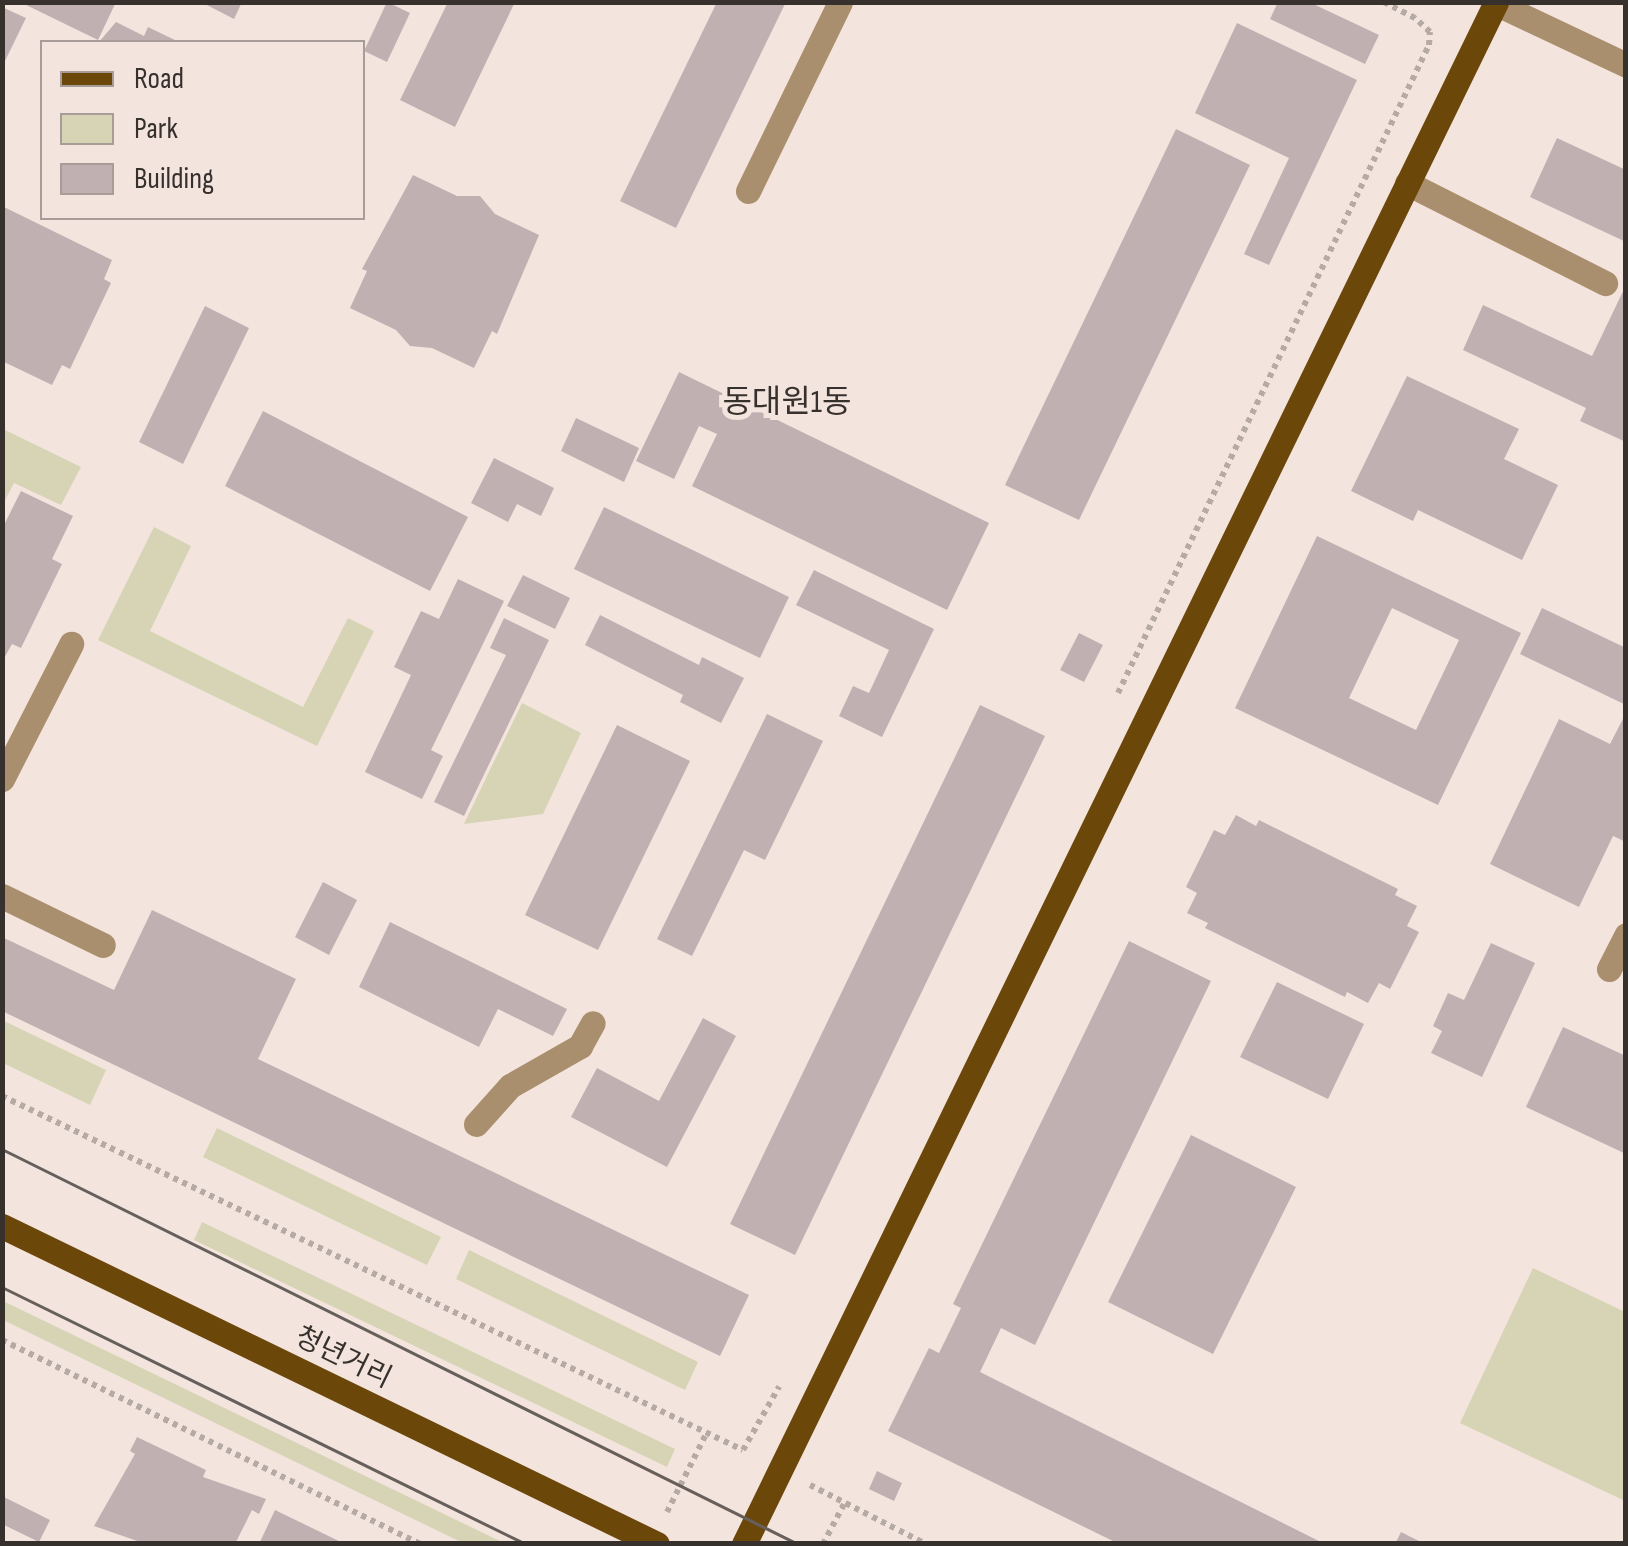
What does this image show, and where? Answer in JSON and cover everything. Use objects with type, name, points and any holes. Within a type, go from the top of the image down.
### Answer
[{"type":"main road","points":[[744,1544],[1495,3]]},
{"type":"main road","name":"청년거리","points":[[2,1226],[655,1542]]},
{"type":"street","points":[[748,191],[840,2]]},
{"type":"street","points":[[1495,3],[1626,65]]},
{"type":"street","points":[[1407,183],[1605,283]]},
{"type":"street","points":[[2,779],[71,644]]},
{"type":"street","points":[[2,896],[104,945]]},
{"type":"street","points":[[1610,970],[1626,935]]},
{"type":"street","points":[[476,1124],[510,1086],[580,1046],[593,1022]]},
{"type":"path","points":[[1116,698],[1429,45],[1430,32],[1415,18],[1383,2]]},
{"type":"path","points":[[2,1096],[706,1432],[926,1544]]},
{"type":"path","points":[[2,1340],[421,1544]]},
{"type":"path","points":[[742,1450],[788,1371]]},
{"type":"path","points":[[655,1542],[706,1432]]},
{"type":"path","points":[[823,1544],[844,1504]]},
{"type":"green space","points":[[3,429],[81,467],[61,505],[14,483],[3,504]]},
{"type":"green space","points":[[154,527],[191,546],[150,631],[303,707],[348,618],[374,631],[317,746],[98,640]]},
{"type":"green space","points":[[522,703],[581,733],[543,814],[464,824]]},
{"type":"green space","points":[[2,1020],[106,1070],[90,1105],[3,1063]]},
{"type":"green space","points":[[217,1128],[441,1237],[427,1265],[203,1157]]},
{"type":"green space","points":[[202,1222],[675,1449],[667,1467],[194,1240]]},
{"type":"green space","points":[[469,1250],[698,1362],[685,1390],[456,1279]]},
{"type":"green space","points":[[1533,1268],[1625,1312],[1625,1501],[1460,1423]]},
{"type":"green space","points":[[2,1301],[504,1543],[463,1543],[3,1320]]},
{"type":"building","points":[[116,2],[98,40],[22,3],[88,3]]},
{"type":"building","points":[[201,2],[242,2],[234,19]]},
{"type":"building","points":[[387,2],[410,13],[387,62],[365,49]]},
{"type":"building","points":[[448,2],[515,2],[455,127],[400,100]]},
{"type":"building","points":[[717,2],[786,2],[676,228],[620,201]]},
{"type":"building","points":[[1278,2],[1309,2],[1379,35],[1365,64],[1270,19]]},
{"type":"building","points":[[2,7],[26,18],[2,67]]},
{"type":"building","points":[[116,22],[144,36],[148,27],[175,40],[101,40]]},
{"type":"building","points":[[1237,23],[1357,80],[1269,265],[1244,254],[1289,158],[1195,113]]},
{"type":"building","points":[[1176,129],[1250,165],[1079,520],[1005,485]]},
{"type":"building","points":[[1557,138],[1626,170],[1626,242],[1530,197]]},
{"type":"building","points":[[413,175],[457,196],[480,196],[495,214],[539,235],[497,334],[492,331],[474,368],[432,348],[410,346],[396,330],[350,308],[367,271],[362,269]]},
{"type":"building","points":[[2,206],[112,260],[104,279],[111,283],[70,369],[62,365],[52,385],[2,361]]},
{"type":"building","points":[[1626,285],[1626,442],[1580,421],[1586,408],[1463,350],[1483,305],[1592,356]]},
{"type":"building","points":[[205,306],[249,328],[183,464],[139,442]]},
{"type":"building","points":[[679,372],[989,523],[947,610],[692,486],[717,434],[699,426],[674,479],[636,461]]},
{"type":"building","points":[[1407,376],[1519,429],[1504,459],[1558,485],[1522,560],[1418,510],[1413,521],[1351,491]]},
{"type":"building","points":[[263,411],[468,517],[430,591],[225,486]]},
{"type":"building","points":[[576,418],[639,448],[624,482],[561,451]]},
{"type":"building","points":[[494,458],[554,488],[541,516],[517,504],[508,522],[471,503]]},
{"type":"building","points":[[21,491],[73,516],[52,559],[62,564],[21,648],[12,644],[2,662],[2,529]]},
{"type":"building","points":[[604,507],[789,597],[760,658],[574,569]]},
{"type":"building","points":[[1317,536],[1521,633],[1438,805],[1235,708]],"holes":[[[1392,608],[1459,640],[1416,730],[1349,698]]]},
{"type":"building","points":[[814,570],[934,629],[882,737],[839,716],[853,686],[869,693],[889,650],[796,605]]},
{"type":"building","points":[[523,575],[570,598],[555,629],[507,606]]},
{"type":"building","points":[[458,579],[504,601],[431,750],[443,756],[422,799],[365,772],[411,675],[394,667],[421,611],[439,619]]},
{"type":"building","points":[[1542,608],[1626,648],[1626,705],[1520,654]]},
{"type":"building","points":[[600,615],[699,665],[702,657],[744,678],[721,723],[680,702],[683,695],[585,645]]},
{"type":"building","points":[[504,618],[549,640],[464,816],[434,802],[506,655],[490,648]]},
{"type":"building","points":[[1079,633],[1103,645],[1084,682],[1060,670]]},
{"type":"building","points":[[980,705],[1045,736],[795,1255],[730,1224]]},
{"type":"building","points":[[1626,713],[1626,842],[1613,836],[1579,907],[1490,864],[1559,719],[1610,744]]},
{"type":"building","points":[[767,714],[823,741],[765,860],[744,850],[692,956],[657,939]]},
{"type":"building","points":[[617,725],[690,761],[598,950],[525,915]]},
{"type":"building","points":[[1236,815],[1256,826],[1259,820],[1398,889],[1395,895],[1417,906],[1407,926],[1419,932],[1390,989],[1379,983],[1368,1003],[1347,992],[1345,997],[1205,928],[1208,923],[1187,913],[1197,893],[1186,887],[1214,830],[1225,835]]},
{"type":"building","points":[[323,882],[357,900],[329,955],[295,937]]},
{"type":"building","points":[[152,910],[296,979],[258,1059],[749,1295],[720,1356],[2,1011],[2,937],[114,990]]},
{"type":"building","points":[[390,922],[567,1009],[553,1036],[498,1009],[479,1047],[359,987]]},
{"type":"building","points":[[1129,941],[1211,981],[1035,1345],[1001,1328],[980,1372],[1325,1544],[1119,1544],[888,1431],[929,1348],[939,1353],[961,1308],[953,1304]]},
{"type":"building","points":[[1491,943],[1535,963],[1482,1077],[1431,1053],[1442,1031],[1433,1026],[1448,993],[1464,1000]]},
{"type":"building","points":[[1277,982],[1364,1024],[1328,1099],[1240,1057]]},
{"type":"building","points":[[703,1018],[736,1036],[667,1167],[571,1117],[597,1068],[659,1101]]},
{"type":"building","points":[[1563,1027],[1626,1056],[1626,1154],[1526,1107]]},
{"type":"building","points":[[1191,1135],[1296,1187],[1213,1354],[1108,1302]]},
{"type":"building","points":[[137,1437],[206,1470],[203,1477],[266,1499],[259,1514],[252,1510],[235,1544],[146,1544],[94,1526],[135,1454],[130,1451]]},
{"type":"building","points":[[877,1471],[902,1483],[894,1501],[869,1489]]},
{"type":"building","points":[[2,1496],[50,1520],[39,1542],[2,1524]]},
{"type":"building","points":[[275,1510],[345,1544],[259,1544]]},
{"type":"building","points":[[1401,1532],[1425,1544],[1395,1544]]},
{"type":"tram line","points":[[2,1149],[798,1544]]},
{"type":"tram line","points":[[2,1287],[526,1544]]},
{"type":"district","name":"동대원1동","points":[[787,403]]}]
